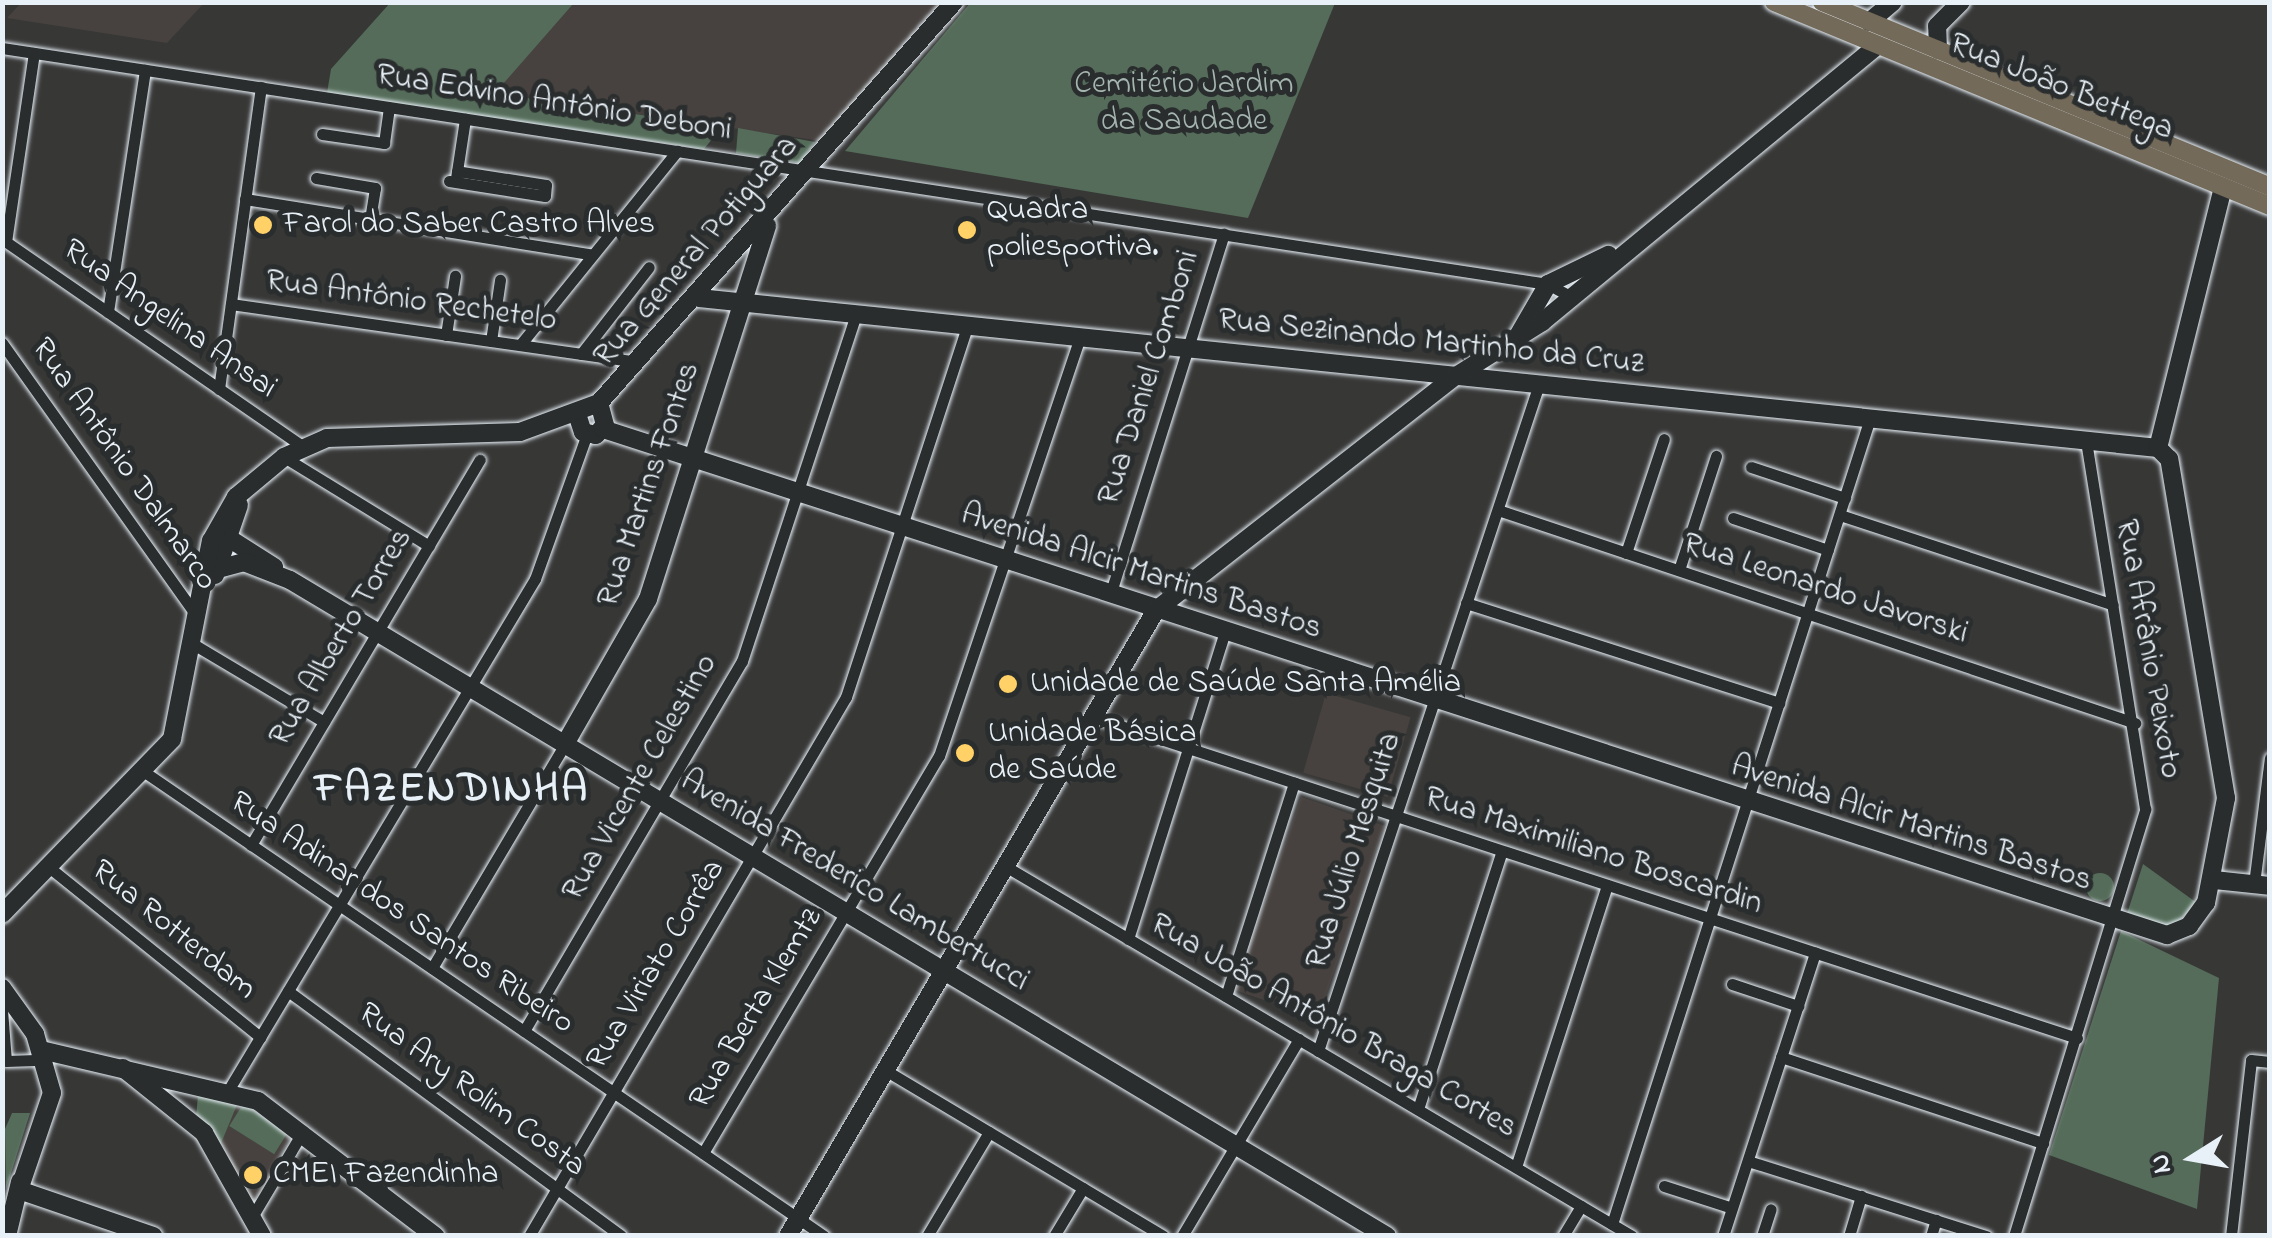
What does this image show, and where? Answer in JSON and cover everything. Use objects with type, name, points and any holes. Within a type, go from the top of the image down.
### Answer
[{"type":"main road","name":"Rua João Bettega","points":[[1774,2],[1869,22],[1938,50],[2024,95]]},
{"type":"main road","name":"Rua João Bettega","points":[[1828,12],[1878,45],[2024,95],[2267,196]]},
{"type":"main road","name":"Rua João Bettega","points":[[2205,171],[2223,188],[2267,196]]},
{"type":"street","name":"Rua General Potiguara","points":[[2,914],[146,772],[178,724],[220,518],[257,478],[304,447],[356,434],[506,434],[577,414],[600,402],[642,363],[954,2]]},
{"type":"street","points":[[1869,22],[1893,2]]},
{"type":"street","points":[[1938,50],[1937,26],[1960,2]]},
{"type":"street","points":[[788,1236],[1156,610],[1456,376],[1515,342],[1878,45]]},
{"type":"street","name":"Rua Edvino Antônio Deboni","points":[[2,48],[1548,284],[1568,296]]},
{"type":"street","points":[[4,240],[34,53]]},
{"type":"street","points":[[108,312],[145,70]]},
{"type":"street","points":[[219,389],[261,87]]},
{"type":"street","points":[[322,134],[384,143],[389,107]]},
{"type":"street","points":[[454,178],[465,118]]},
{"type":"street","points":[[520,346],[677,151]]},
{"type":"street","points":[[316,178],[375,188],[370,219]]},
{"type":"street","points":[[454,178],[546,185],[545,196],[454,178]]},
{"type":"street","points":[[2223,188],[2158,448],[2169,459],[2223,756],[2214,880],[2262,885],[2270,758]]},
{"type":"street","points":[[246,198],[593,255]]},
{"type":"street","name":"Rua Martins Fontes","points":[[432,968],[648,599],[770,215]]},
{"type":"street","name":"Rua Daniel Comboni","points":[[1110,595],[1224,234]]},
{"type":"street","name":"Rua Angelina Ansai","points":[[4,240],[304,447]]},
{"type":"street","points":[[1515,342],[1548,284],[1623,250]]},
{"type":"street","points":[[581,354],[649,267]]},
{"type":"street","points":[[446,335],[455,276]]},
{"type":"street","points":[[491,342],[500,280]]},
{"type":"street","name":"Rua Sezinando Martinho da Cruz","points":[[698,298],[2158,448]]},
{"type":"street","name":"Rua Antônio Rechetelo","points":[[231,304],[642,363]]},
{"type":"street","name":"Rua Vicente Celestino","points":[[524,1030],[744,656],[856,314]]},
{"type":"street","name":"Rua Viriato Corrêa","points":[[530,1236],[846,696],[967,326]]},
{"type":"street","name":"Rua Berta Klemtz","points":[[703,1153],[939,756],[1080,338]]},
{"type":"street","name":"Rua Antônio Dalmarco","points":[[2,343],[200,616]]},
{"type":"street","name":"Rua Júlio Mesquita","points":[[1318,1050],[1539,384]]},
{"type":"street","points":[[230,1090],[542,563],[595,432],[600,402]]},
{"type":"street","points":[[577,414],[595,432]]},
{"type":"street","points":[[1612,1224],[1870,418]]},
{"type":"street","name":"Avenida Alcir Martins Bastos","points":[[595,432],[694,459],[2114,923],[2174,934],[2196,918],[2214,880]]},
{"type":"street","points":[[1626,553],[1664,439]]},
{"type":"street","name":"Rua Afrânio Peixoto","points":[[2014,1236],[2114,923],[2145,808],[2086,440]]},
{"type":"street","points":[[1678,570],[1716,456]]},
{"type":"street","points":[[284,457],[429,546]]},
{"type":"street","name":"Rua Alberto Torres","points":[[251,844],[480,460]]},
{"type":"street","points":[[1752,467],[1845,498]]},
{"type":"street","name":"Rua General Potiguara","points":[[212,564],[257,478]]},
{"type":"street","name":"Rua Leonardo Javorski","points":[[1498,510],[2134,723]]},
{"type":"street","points":[[1840,515],[2113,605]]},
{"type":"street","points":[[1733,518],[1828,550]]},
{"type":"street","name":"Avenida Frederico Lambertucci","points":[[226,538],[1386,1236]]},
{"type":"street","name":"Avenida Frederico Lambertucci","points":[[212,564],[244,562],[290,580]]},
{"type":"street","points":[[1466,603],[1779,703]]},
{"type":"street","points":[[1128,939],[1225,632]]},
{"type":"street","points":[[195,644],[324,722]]},
{"type":"street","name":"Rua Maximiliano Boscardin","points":[[1093,717],[2077,1038]]},
{"type":"street","name":"Rua Adinar dos Santos Ribeiro","points":[[146,772],[824,1236]]},
{"type":"street","points":[[1226,996],[1294,783]]},
{"type":"street","points":[[1418,1110],[1502,851]]},
{"type":"street","name":"Rua João Antônio Braga Cortes","points":[[1005,866],[1632,1236]]},
{"type":"street","name":"Rua Rotterdam","points":[[50,868],[260,1037]]},
{"type":"street","points":[[1516,1167],[1607,885]]},
{"type":"street","points":[[1724,1236],[1815,953]]},
{"type":"street","points":[[1732,984],[1798,1006]]},
{"type":"street","points":[[2,988],[43,1060],[7,1236]]},
{"type":"street","name":"Rua Ary Rolim Costa","points":[[288,991],[621,1236]]},
{"type":"street","points":[[2,1010],[6,1061],[73,1056],[230,1090],[303,1130],[436,1236]]},
{"type":"street","points":[[1182,1236],[1299,1039]]},
{"type":"street","points":[[1781,1057],[2044,1143]]},
{"type":"street","points":[[2231,1236],[2251,1060],[2270,1062]]},
{"type":"street","points":[[119,1065],[189,1118],[262,1236]]},
{"type":"street","points":[[886,1070],[1163,1236]]},
{"type":"street","points":[[189,1118],[192,1096],[210,1084]]},
{"type":"street","points":[[252,1217],[303,1130]]},
{"type":"street","points":[[927,1236],[989,1132]]},
{"type":"street","points":[[1748,1161],[1986,1236]]},
{"type":"street","points":[[1664,1186],[1732,1208]]},
{"type":"street","points":[[1054,1236],[1083,1188]]},
{"type":"street","points":[[19,1190],[153,1236]]},
{"type":"street","points":[[1848,1236],[1861,1196]]},
{"type":"street","points":[[1563,1236],[1581,1206]]},
{"type":"street","points":[[1762,1236],[1771,1208]]},
{"type":"street","points":[[1931,1236],[1936,1220]]},
{"type":"shaded area","points":[[21,2],[204,3],[167,43],[7,18]]},
{"type":"shaded area","points":[[574,3],[939,3],[821,141],[494,93]]},
{"type":"shaded area","points":[[1326,693],[1411,717],[1388,797],[1303,773]]},
{"type":"shaded area","points":[[1301,797],[1384,826],[1318,1019],[1235,990]]},
{"type":"shaded area","name":"CMEI Fazendinha","points":[[239,1100],[293,1133],[253,1203],[220,1146]]},
{"type":"green space","name":"Cemitério Jardim da Saudade","points":[[971,2],[1335,3],[1248,218],[845,151]]},
{"type":"green space","points":[[390,3],[574,3],[495,93],[722,127],[704,149],[327,93],[331,69]]},
{"type":"green space","points":[[738,128],[815,142],[800,163],[736,153]]},
{"type":"green space","points":[[2143,864],[2197,903],[2172,928],[2125,920]]},
{"type":"green space","points":[[2100,873],[2110,877],[2114,887],[2110,897],[2100,901],[2090,897],[2086,887],[2090,877]]},
{"type":"green space","points":[[2121,931],[2219,978],[2197,1209],[2049,1155]]},
{"type":"green space","points":[[198,1095],[239,1100],[220,1146],[196,1118]]},
{"type":"green space","points":[[243,1104],[288,1132],[274,1154],[229,1126]]},
{"type":"green space","points":[[12,1113],[30,1113],[6,1189],[5,1129]]},
{"type":"place","name":"Farol do Saber Castro Alves","points":[[263,225]]},
{"type":"place","name":"Quadra poliesportiva.","points":[[967,230]]},
{"type":"place","name":"Unidade de Saúde Santa Amélia","points":[[1008,684]]},
{"type":"place","name":"Unidade Básica de Saúde","points":[[965,753]]},
{"type":"place","name":"CMEI Fazendinha","points":[[253,1175]]},
{"type":"district","name":"FAZENDINHA","points":[[452,790]]}]
